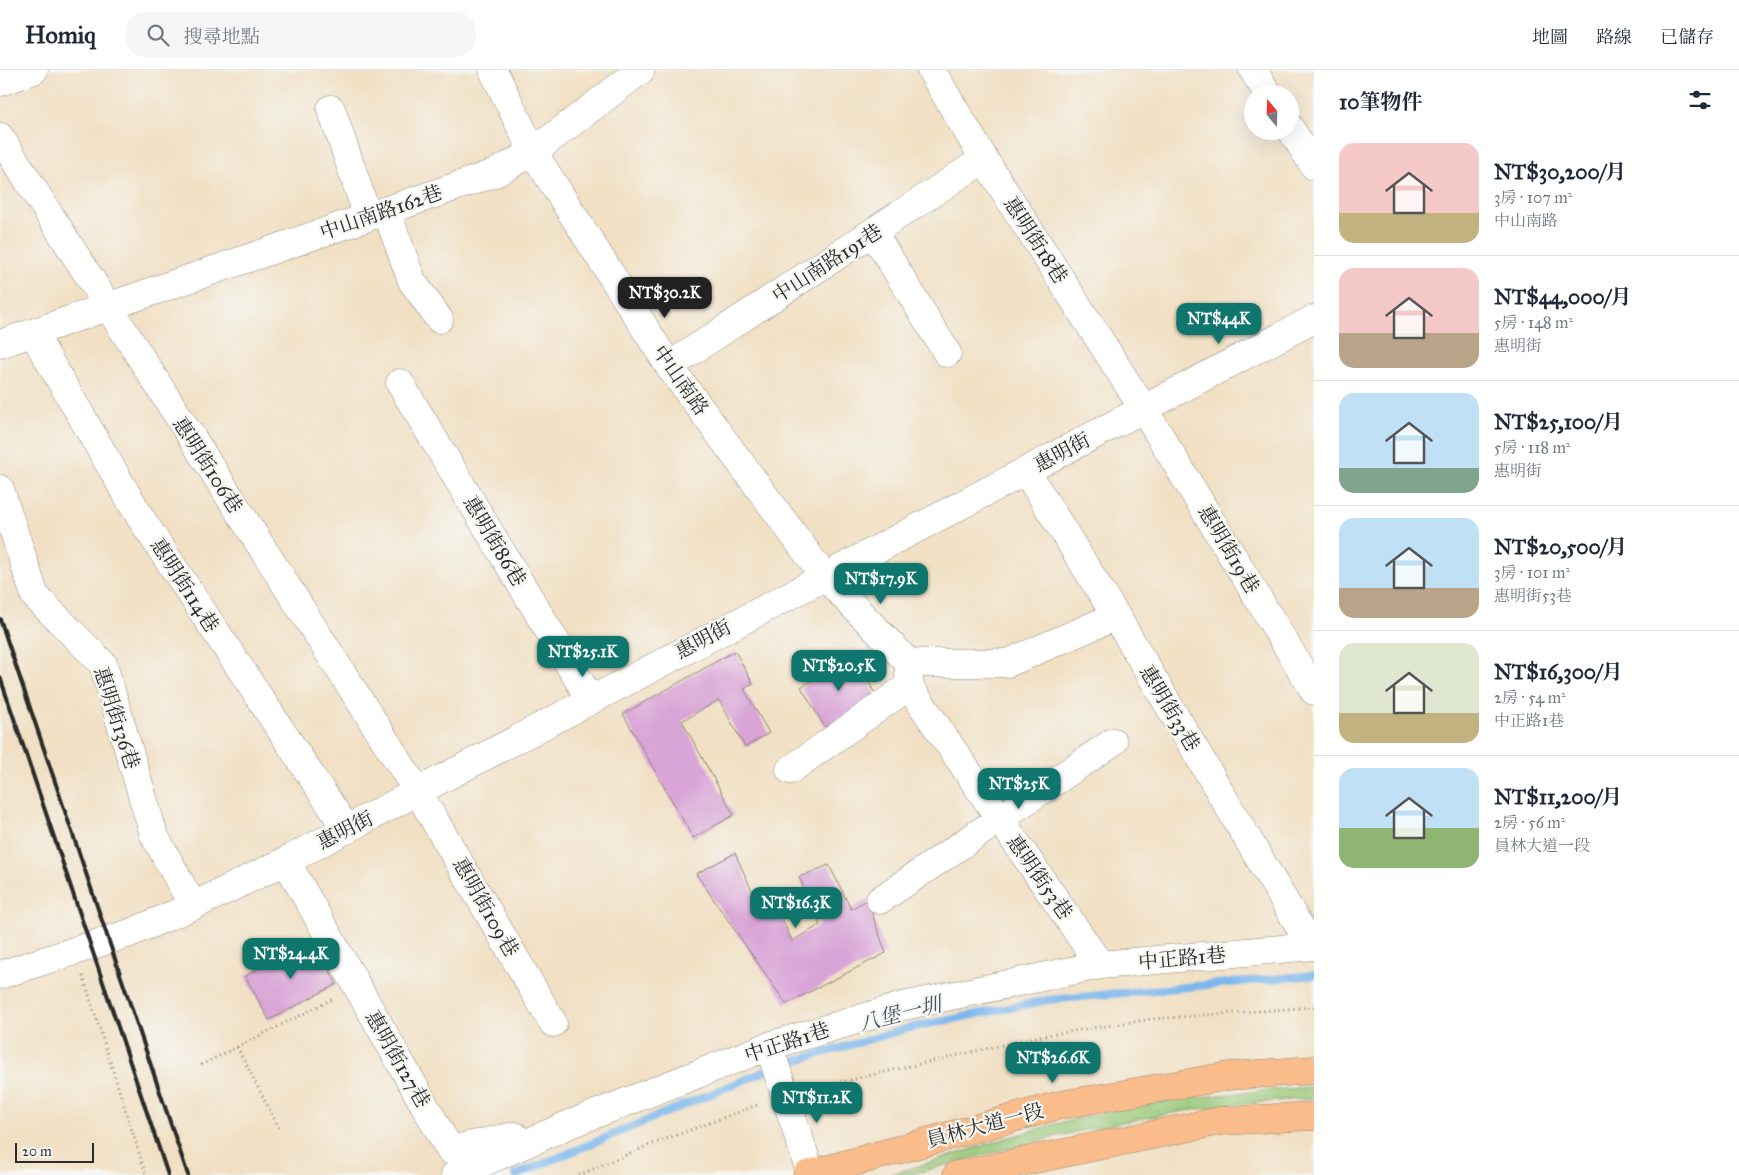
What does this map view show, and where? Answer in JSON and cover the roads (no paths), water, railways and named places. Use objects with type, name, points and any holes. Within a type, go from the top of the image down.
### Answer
[{"type":"main road","name":"員林大道一段","points":[[810,1175],[1060,1105],[1228,1076],[1314,1070]]},
{"type":"main road","name":"員林大道一段","points":[[957,1175],[1220,1121],[1314,1116]]},
{"type":"street","points":[[0,82],[34,70]]},
{"type":"street","name":"中山南路","points":[[493,70],[533,152],[670,366],[824,576]]},
{"type":"street","name":"中山南路162巷","points":[[0,344],[495,173],[533,152],[641,70]]},
{"type":"street","name":"惠明街18巷","points":[[931,70],[984,159],[1143,408]]},
{"type":"street","points":[[1253,70],[1262,85]]},
{"type":"street","points":[[331,109],[377,214],[412,281],[440,319]]},
{"type":"street","name":"惠明街106巷","points":[[0,137],[418,792]]},
{"type":"street","points":[[1298,140],[1314,166]]},
{"type":"street","name":"中山南路191巷","points":[[670,366],[984,159]]},
{"type":"street","points":[[873,232],[947,353]]},
{"type":"street","name":"惠明街","points":[[0,975],[130,934],[286,861],[590,699],[1314,319]]},
{"type":"street","name":"惠明街114巷","points":[[33,333],[140,517],[347,830]]},
{"type":"street","name":"惠明街86巷","points":[[400,383],[590,699]]},
{"type":"street","name":"惠明街19巷","points":[[1143,408],[1314,691]]},
{"type":"street","name":"惠明街33巷","points":[[1026,471],[1116,616],[1313,946]]},
{"type":"street","name":"惠明街136巷","points":[[0,489],[35,596],[103,664],[154,835],[193,906]]},
{"type":"street","name":"惠明街53巷","points":[[824,576],[909,674],[999,819],[1100,965]]},
{"type":"street","points":[[790,770],[909,674],[1008,663],[1116,616]]},
{"type":"street","points":[[880,900],[1113,742]]},
{"type":"street","name":"惠明街109巷","points":[[418,792],[553,1022]]},
{"type":"street","name":"惠明街127巷","points":[[286,861],[450,1150],[570,1124]]},
{"type":"street","name":"中正路1巷","points":[[456,1175],[570,1124],[770,1051],[903,1006],[1100,965],[1313,946]]},
{"type":"street","points":[[770,1051],[810,1175]]},
{"type":"waterway","name":"八堡一圳","points":[[516,1175],[778,1066],[909,1028],[1048,1000],[1314,975]]},
{"type":"railway","points":[[0,619],[188,1175]]},
{"type":"railway","points":[[0,677],[168,1175]]}]
